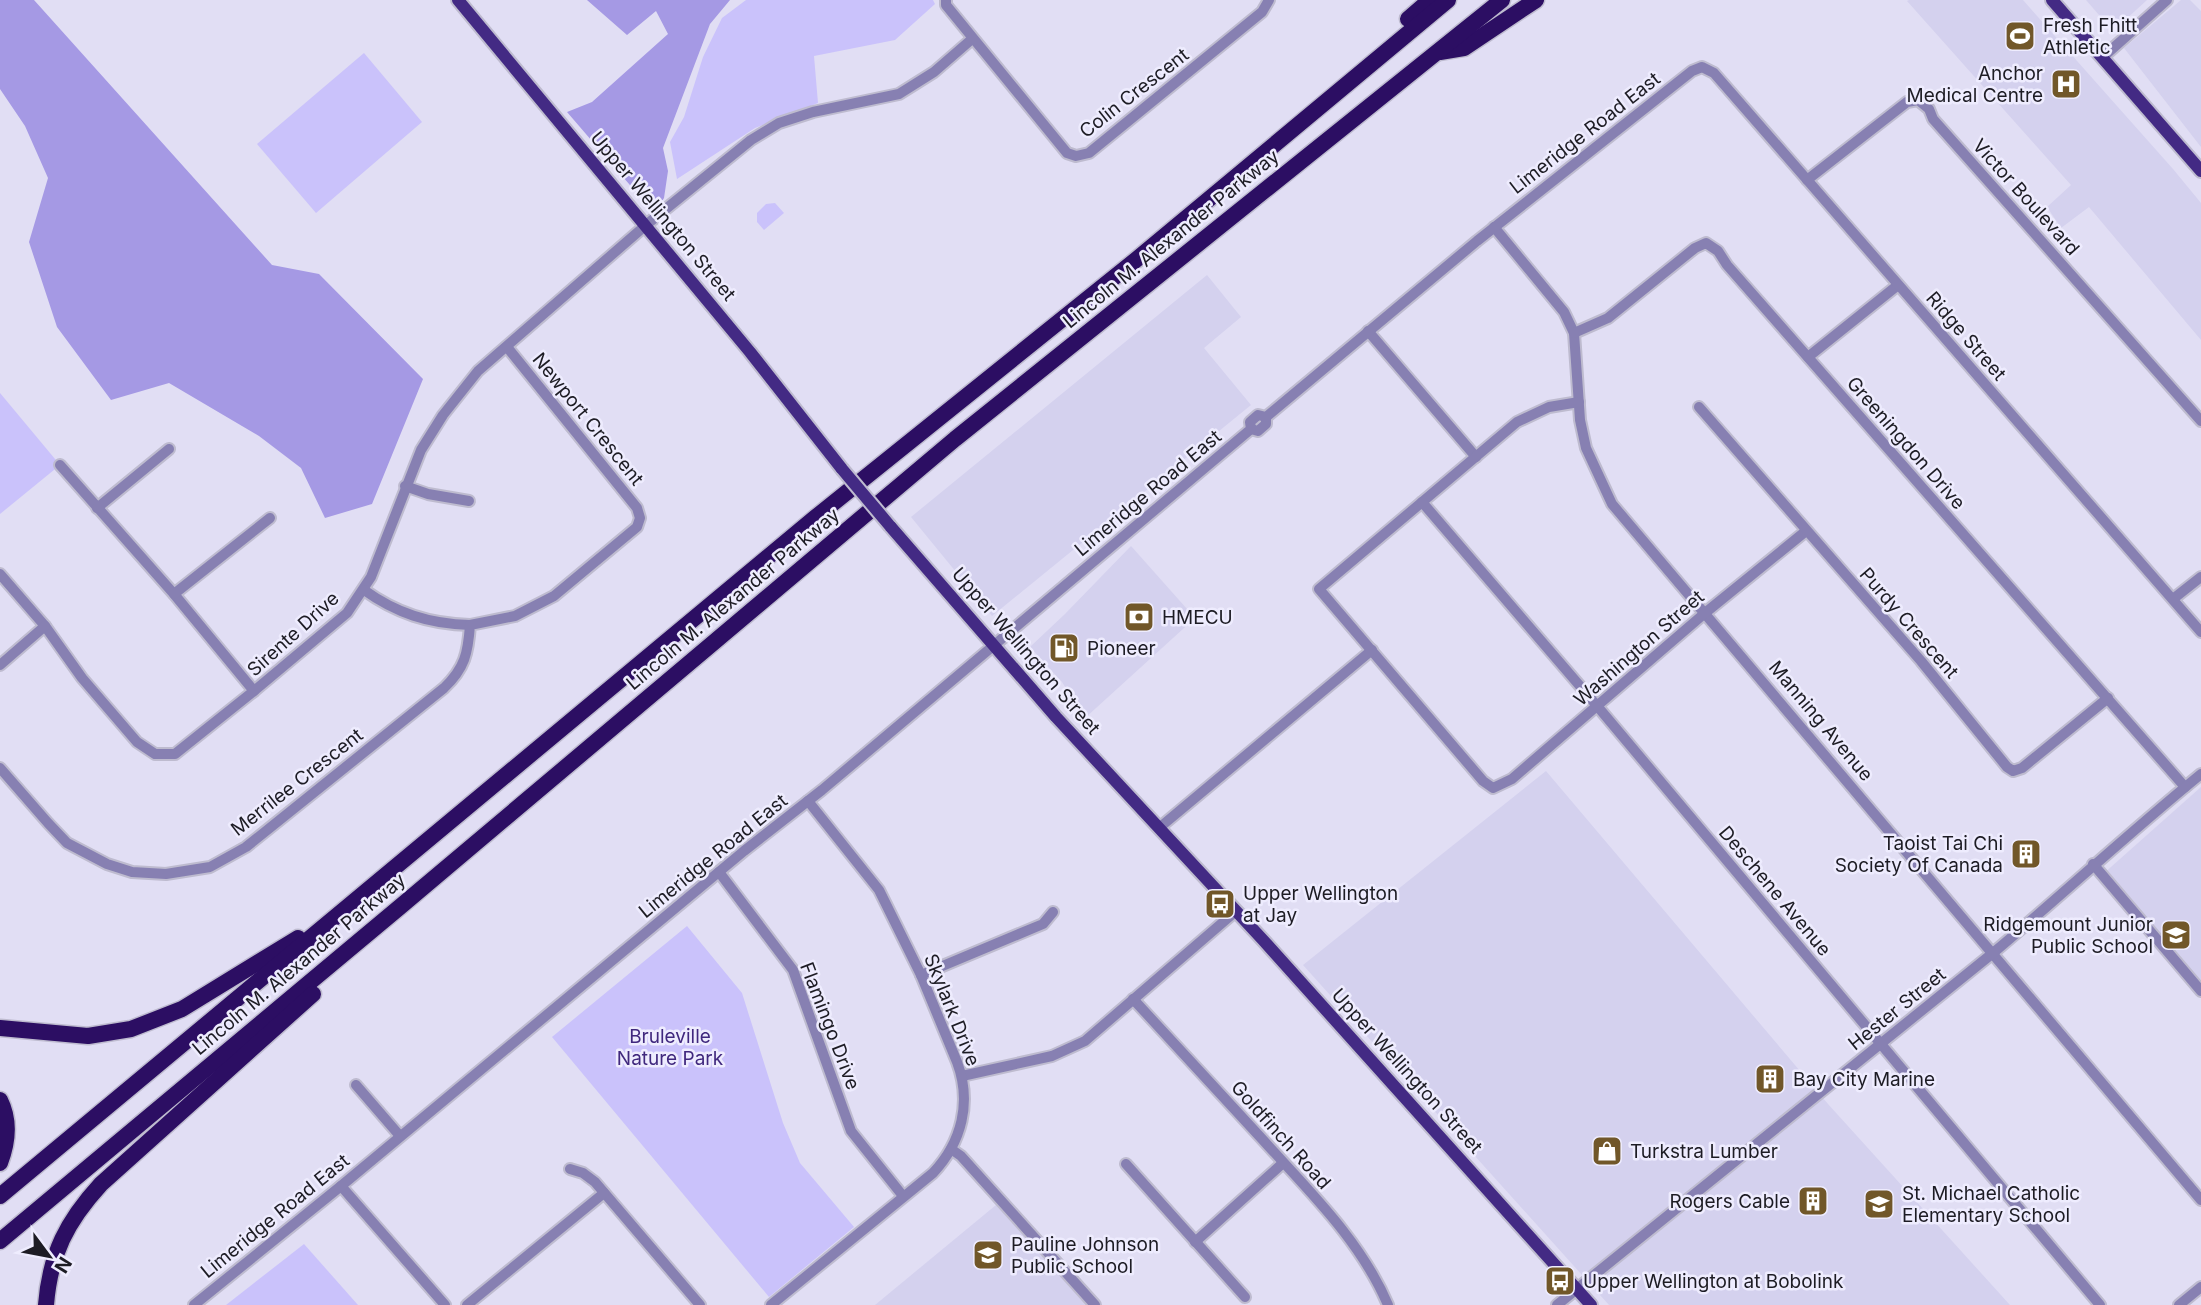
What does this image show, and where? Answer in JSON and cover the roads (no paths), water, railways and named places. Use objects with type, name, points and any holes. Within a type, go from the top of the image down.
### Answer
[{"type":"highway","points":[[1381,55],[1401,26],[1430,0]]},
{"type":"highway","name":"Lincoln M. Alexander Parkway","points":[[0,1196],[816,517],[1137,259],[1448,0]]},
{"type":"highway","name":"Lincoln M. Alexander Parkway","points":[[0,1241],[955,439],[1502,0]]},
{"type":"highway","points":[[1438,52],[1464,48],[1536,0]]},
{"type":"highway","points":[[46,1305],[49,1273],[57,1250],[76,1213],[88,1198],[129,1158],[382,932],[401,906]]},
{"type":"highway","points":[[0,1028],[88,1036],[131,1029],[182,1009],[293,940],[321,929]]},
{"type":"highway","points":[[0,1100],[7,1132],[0,1163]]},
{"type":"main road","name":"Upper Wellington Street","points":[[458,0],[646,225],[842,469],[994,646],[1591,1305]]},
{"type":"main road","points":[[2052,0],[2201,171]]},
{"type":"street","name":"Colin Crescent","points":[[946,0],[946,5],[972,39],[1067,153],[1076,156],[1089,153],[1262,12],[1269,0]]},
{"type":"street","points":[[2102,58],[2167,0]]},
{"type":"street","name":"Sirente Drive","points":[[0,574],[45,626],[82,678],[137,742],[155,754],[175,754],[346,613],[364,590],[379,559],[421,450],[443,415],[478,371],[646,225],[751,140],[779,123],[813,112],[899,94],[934,72],[972,39]]},
{"type":"street","name":"Ridge Street","points":[[1703,67],[1714,73],[2201,632]]},
{"type":"street","name":"Limeridge Road East","points":[[194,1305],[808,801],[1251,429],[1258,431],[1266,424],[1266,417],[1494,227],[1692,71],[1703,67]]},
{"type":"street","name":"Victor Boulevard","points":[[1807,180],[1907,102],[1918,100],[1929,109],[1933,119],[2201,421]]},
{"type":"street","name":"Manning Avenue","points":[[1494,227],[1558,303],[1574,333],[1580,420],[1586,447],[1612,504],[2201,1200]]},
{"type":"street","name":"Greeningdon Drive","points":[[1574,333],[1608,317],[1695,248],[1706,243],[1718,251],[1727,265],[2185,787]]},
{"type":"street","points":[[1808,357],[1898,285]]},
{"type":"street","points":[[1368,331],[1476,457]]},
{"type":"street","name":"Newport Crescent","points":[[364,590],[411,616],[438,623],[470,625],[515,616],[554,596],[637,527],[640,518],[637,508],[507,347]]},
{"type":"street","points":[[1159,828],[1372,650],[1320,589],[1511,426],[1549,407],[1579,402]]},
{"type":"street","name":"Purdy Crescent","points":[[1699,407],[1921,661],[2007,767],[2014,771],[2022,768],[2108,698]]},
{"type":"street","points":[[97,508],[169,449]]},
{"type":"street","points":[[60,465],[174,594],[254,691]]},
{"type":"street","points":[[405,486],[428,494],[469,501]]},
{"type":"street","name":"Deschene Avenue","points":[[1422,502],[1598,707],[2100,1305]]},
{"type":"street","points":[[174,594],[270,518]]},
{"type":"street","name":"Washington Street","points":[[1372,650],[1483,781],[1493,788],[1512,779],[1705,613],[1806,531]]},
{"type":"street","points":[[2173,599],[2201,577]]},
{"type":"street","name":"Merrilee Crescent","points":[[0,768],[67,843],[107,864],[132,872],[166,874],[210,867],[246,847],[444,688],[456,676],[465,660],[470,625]]},
{"type":"street","points":[[0,665],[45,626]]},
{"type":"street","name":"Hester Street","points":[[1557,1305],[1993,953],[2049,906],[2093,864],[2201,774]]},
{"type":"street","name":"Skylark Drive","points":[[771,1305],[933,1173],[951,1149],[963,1122],[962,1076],[921,975],[879,890],[808,801]]},
{"type":"street","points":[[2093,864],[2201,991]]},
{"type":"street","name":"Flamingo Drive","points":[[719,872],[793,970],[851,1131],[903,1196]]},
{"type":"street","points":[[962,1076],[1052,1056],[1085,1041],[1236,911]]},
{"type":"street","points":[[921,975],[1043,923],[1053,912]]},
{"type":"street","name":"Goldfinch Road","points":[[1133,999],[1358,1248],[1380,1285],[1388,1305]]},
{"type":"street","points":[[356,1085],[400,1136]]},
{"type":"street","points":[[951,1149],[961,1156],[1095,1305]]},
{"type":"street","points":[[1195,1242],[1283,1163]]},
{"type":"street","points":[[1126,1164],[1245,1297]]},
{"type":"street","points":[[570,1169],[583,1173],[604,1193],[700,1305]]},
{"type":"street","points":[[341,1186],[445,1305]]},
{"type":"street","points":[[467,1305],[604,1193]]},
{"type":"street","points":[[2179,1305],[2201,1287]]},
{"type":"place","name":"Fresh Fhitt Athletic","points":[[2020,36]]},
{"type":"place","name":"Anchor Medical Centre","points":[[2066,84]]},
{"type":"place","name":"HMECU","points":[[1139,617]]},
{"type":"place","name":"Pioneer","points":[[1064,648]]},
{"type":"place","name":"Taoist Tai Chi Society Of Canada","points":[[2026,854]]},
{"type":"place","name":"Upper Wellington at Jay","points":[[1220,904]]},
{"type":"place","name":"Ridgemount Junior Public School","points":[[2176,935]]},
{"type":"place","name":"Bay City Marine","points":[[1770,1079]]},
{"type":"place","name":"Turkstra Lumber","points":[[1607,1151]]},
{"type":"place","name":"Rogers Cable","points":[[1813,1201]]},
{"type":"place","name":"St. Michael Catholic Elementary School","points":[[1879,1204]]},
{"type":"place","name":"Pauline Johnson Public School","points":[[988,1255]]},
{"type":"place","name":"Upper Wellington at Bobolink","points":[[1560,1281]]},
{"type":"park label","name":"Bruleville Nature Park","points":[[670,1047]]}]
